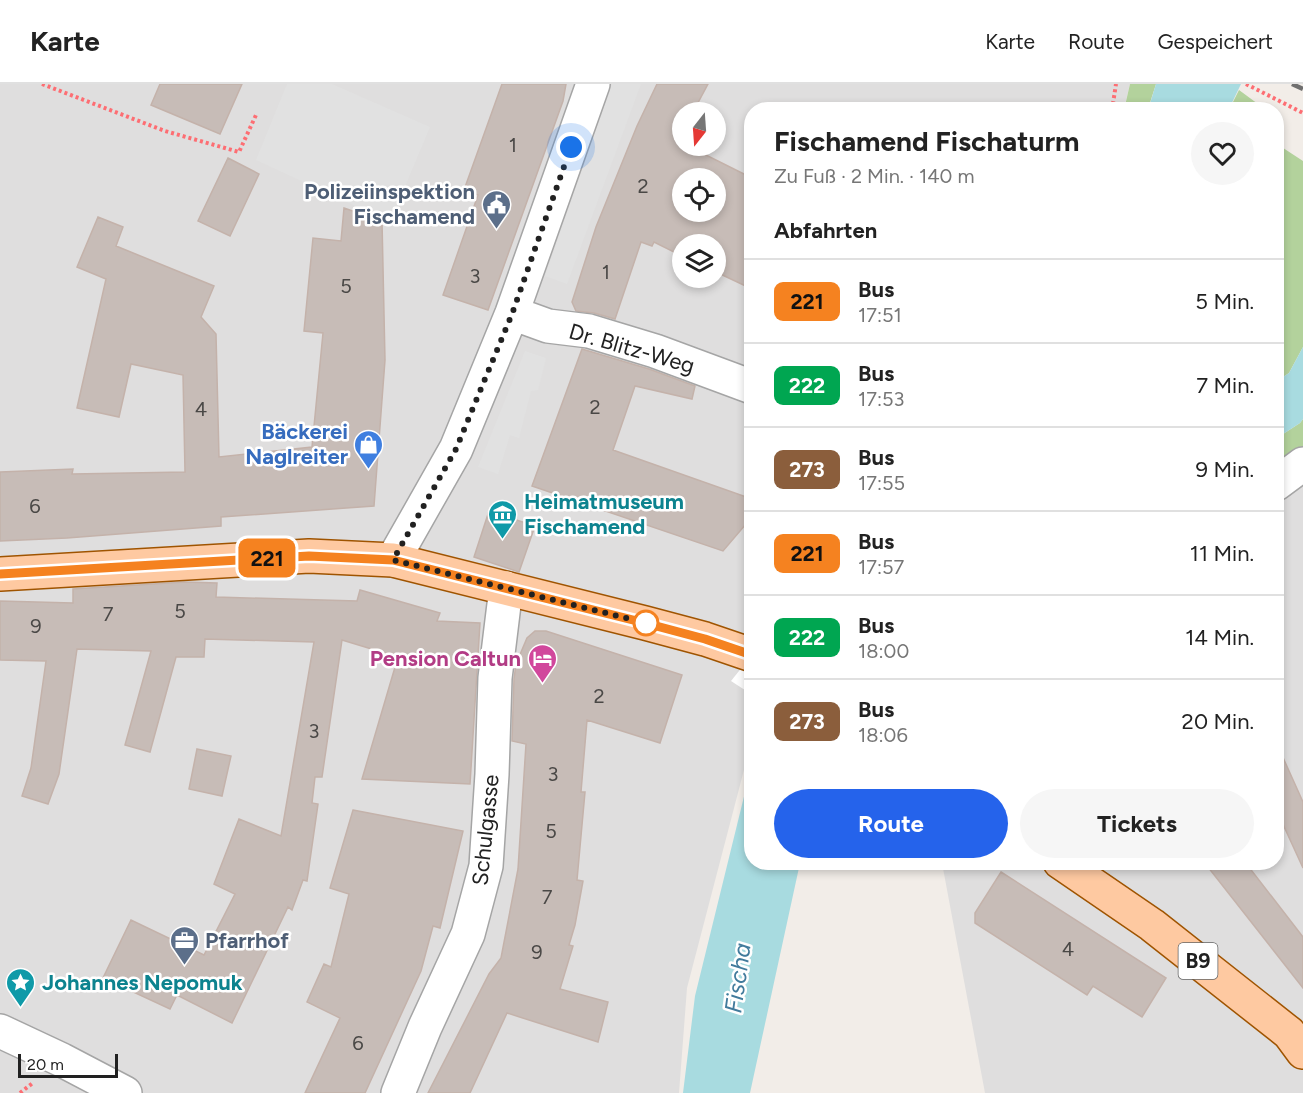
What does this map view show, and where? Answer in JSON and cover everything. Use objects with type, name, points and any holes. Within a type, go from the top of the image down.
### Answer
[{"type":"main road","points":[[0,574],[309,556],[393,560],[705,639],[744,652]]},
{"type":"main road","name":"B9","points":[[1072,870],[1152,925],[1298,1038]]},
{"type":"street","points":[[393,560],[456,449],[512,314],[593,84]]},
{"type":"street","name":"Dr. Blitz-Weg","points":[[512,314],[548,326],[589,331],[655,351],[744,384]]},
{"type":"street","points":[[1284,478],[1303,464]]},
{"type":"street","name":"Schulgasse","points":[[398,1093],[425,1027],[468,934],[486,866],[495,678],[506,588]]},
{"type":"street","points":[[0,1031],[125,1093]]},
{"type":"path","points":[[42,84],[165,131],[239,152],[256,115]]},
{"type":"path","points":[[1113,102],[1116,84]]},
{"type":"path","points":[[1246,84],[1281,102]]},
{"type":"path","points":[[1284,104],[1303,113]]},
{"type":"shaded area","points":[[0,84],[1130,84],[1126,102],[744,102],[744,770],[687,988],[679,1093],[0,1093]]},
{"type":"shaded area","points":[[287,84],[332,84],[430,127],[390,222],[256,160]]},
{"type":"shaded area","points":[[612,84],[641,84],[567,284],[545,276]]},
{"type":"shaded area","points":[[525,351],[546,358],[538,390],[531,391],[519,438],[510,435],[498,474],[478,467]]},
{"type":"shaded area","points":[[1303,453],[1303,1093],[985,1093],[943,870],[1284,870],[1284,465]]},
{"type":"green space","points":[[1130,84],[1156,84],[1150,102],[1126,102]]},
{"type":"green space","points":[[1239,90],[1255,102],[1233,102]]},
{"type":"green space","points":[[1284,149],[1303,161],[1303,347],[1289,373],[1284,376]]},
{"type":"green space","points":[[1303,419],[1303,453],[1284,465],[1284,433]]},
{"type":"water","points":[[1156,84],[1241,84],[1232,102],[1150,102]]},
{"type":"water","points":[[1303,347],[1303,419],[1284,433],[1284,376],[1289,373]]},
{"type":"water","name":"Fischa","points":[[744,796],[744,870],[798,870],[750,1093],[683,1093],[695,996]]},
{"type":"pier","points":[[744,665],[744,689],[731,681]]},
{"type":"building","points":[[160,84],[242,84],[220,134],[151,105]]},
{"type":"building","points":[[502,84],[566,84],[563,101],[488,310],[443,295],[478,195],[464,190]]},
{"type":"building","points":[[657,84],[708,84],[698,102],[672,102],[672,156],[708,156],[744,174],[744,285],[726,277],[726,234],[672,234],[672,251],[654,242],[652,246],[641,242],[615,319],[576,311],[572,302],[596,227],[637,126]]},
{"type":"building","points":[[228,158],[259,174],[230,236],[198,221]]},
{"type":"building","points":[[344,208],[382,221],[385,360],[374,506],[221,517],[221,526],[0,541],[0,472],[73,469],[72,474],[185,472],[183,375],[131,364],[119,417],[77,408],[106,279],[77,267],[98,217],[123,227],[116,246],[214,286],[201,317],[216,334],[219,457],[312,447],[323,333],[304,331],[313,238],[341,241]]},
{"type":"building","points":[[582,349],[649,369],[695,386],[692,399],[635,386],[613,450],[744,496],[744,526],[723,551],[532,486]]},
{"type":"building","points":[[489,511],[535,526],[519,572],[474,557]]},
{"type":"building","points":[[184,582],[217,583],[216,597],[357,601],[360,590],[440,613],[437,621],[480,623],[470,784],[362,779],[398,657],[342,640],[322,777],[315,777],[312,803],[318,804],[307,881],[303,880],[292,910],[288,907],[232,1023],[177,995],[170,1009],[103,978],[131,920],[204,955],[235,894],[214,884],[239,819],[281,836],[314,642],[205,639],[204,657],[176,657],[150,752],[125,745],[151,651],[77,649],[59,774],[48,804],[22,796],[31,768],[46,661],[0,660],[0,601],[73,603],[73,589]]},
{"type":"building","points":[[535,631],[546,631],[682,675],[660,743],[587,720],[581,792],[585,792],[577,880],[583,881],[569,945],[573,946],[560,989],[608,1002],[598,1042],[507,1013],[470,1093],[428,1093],[489,974],[501,958],[518,869],[526,744],[512,741],[514,679],[516,664],[527,638]]},
{"type":"building","points":[[197,749],[231,756],[222,796],[189,789]]},
{"type":"building","points":[[1284,760],[1303,802],[1303,868],[1284,826]]},
{"type":"building","points":[[353,810],[463,831],[440,928],[433,926],[421,971],[365,1093],[305,1093],[340,1018],[307,1002],[324,964],[331,967],[349,894],[330,888]]},
{"type":"building","points":[[1210,870],[1251,870],[1303,937],[1303,988]]},
{"type":"building","points":[[1001,872],[1166,978],[1142,1017],[1093,986],[1087,995],[975,923],[975,913]]},
{"type":"railway","points":[[1292,84],[1303,89]]},
{"type":"bus line","name":"221","points":[[0,574],[309,556],[393,560],[645,623],[744,652]]},
{"type":"place","name":"Polizeiinspektion Fischamend","points":[[496,230]]},
{"type":"place","name":"Bäckerei Naglreiter","points":[[369,470]]},
{"type":"place","name":"Heimatmuseum Fischamend","points":[[503,540]]},
{"type":"place","name":"Pension Caltun","points":[[542,684]]},
{"type":"place","name":"Pfarrhof","points":[[184,966]]},
{"type":"place","name":"Johannes Nepomuk","points":[[21,1008]]},
{"type":"route","points":[[571,147],[512,314],[456,449],[393,560],[646,623]]}]
